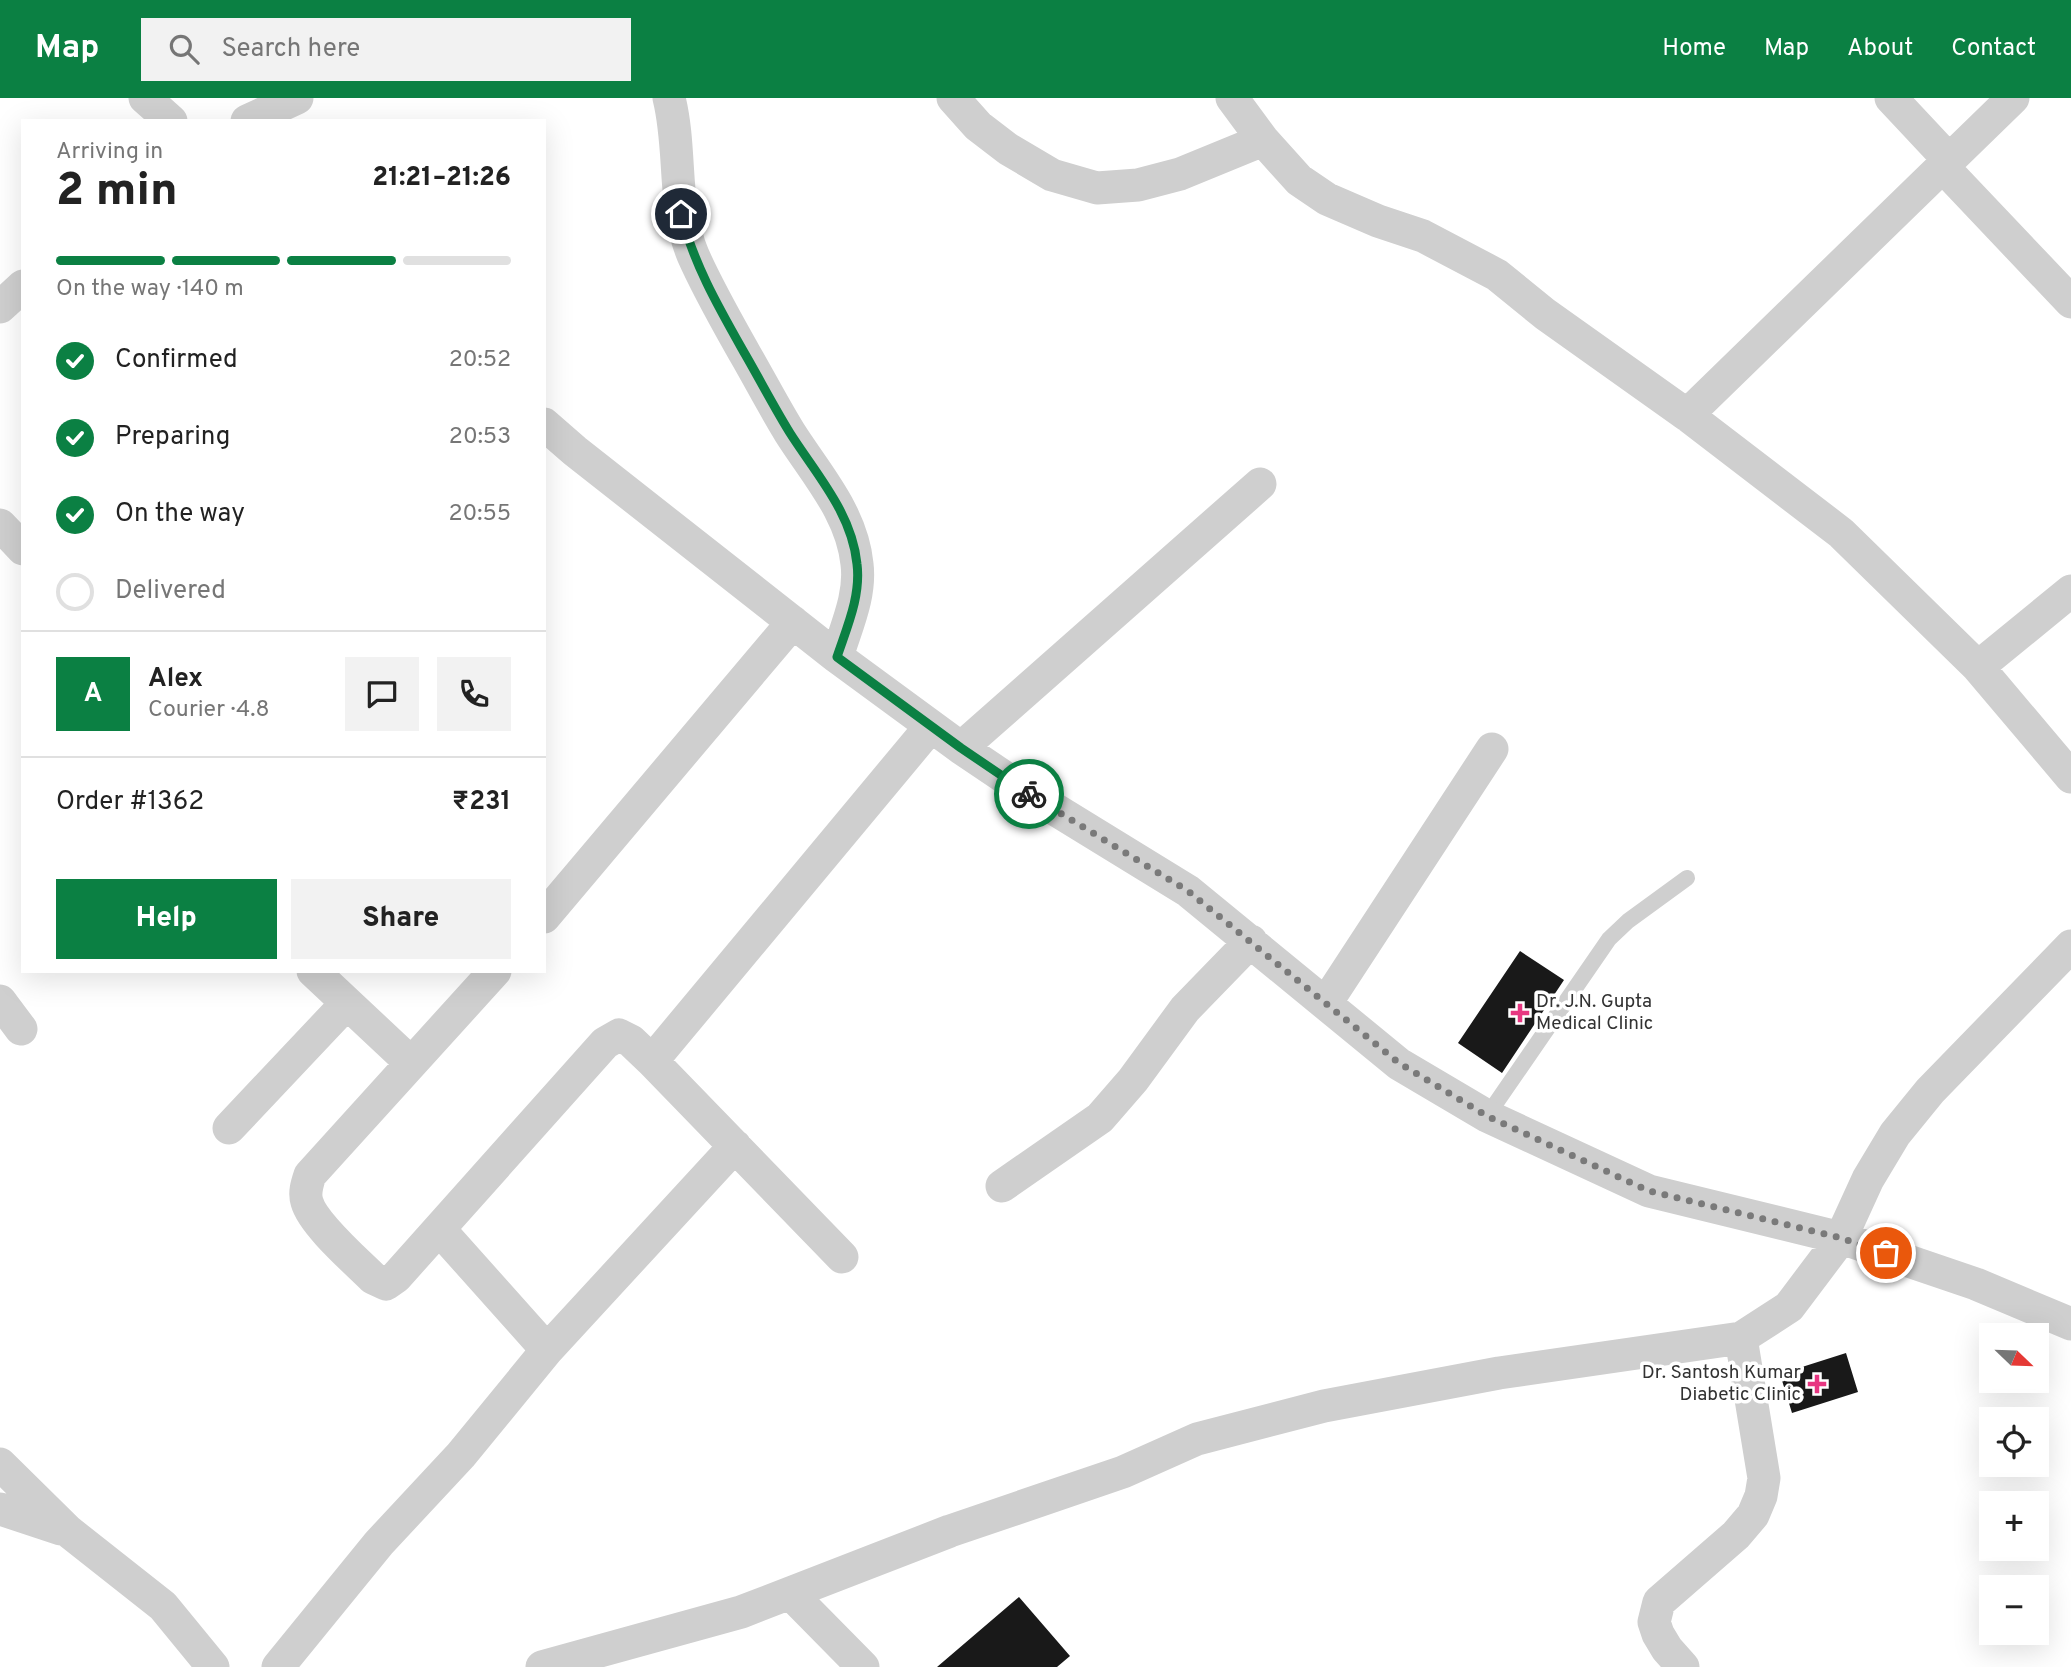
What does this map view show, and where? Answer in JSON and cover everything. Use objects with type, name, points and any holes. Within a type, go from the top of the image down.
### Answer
[{"type":"street","points":[[145,98],[169,119]]},
{"type":"street","points":[[251,119],[297,98]]},
{"type":"street","points":[[669,98],[675,123],[681,214],[692,252],[708,287],[790,432],[843,513],[853,541],[858,566],[856,598],[837,657]]},
{"type":"street","points":[[953,98],[978,126],[1009,149],[1052,175],[1097,188],[1138,185],[1180,174],[1263,140]]},
{"type":"street","points":[[1232,98],[1263,140],[1299,180],[1328,199],[1378,221],[1423,236],[1497,275],[1545,314],[1687,415],[1841,533],[1978,667],[2071,777]]},
{"type":"street","points":[[1891,98],[1946,164],[2071,302]]},
{"type":"street","points":[[1687,415],[2013,98]]},
{"type":"street","points":[[546,426],[837,657],[931,726],[1022,789],[1188,891],[1399,1063],[1487,1116],[1649,1191],[1841,1238],[1976,1284],[2071,1324]]},
{"type":"street","points":[[961,748],[1260,484]]},
{"type":"street","points":[[0,525],[21,548]]},
{"type":"street","points":[[1978,667],[2071,591]]},
{"type":"street","points":[[546,915],[793,622]]},
{"type":"street","points":[[652,1061],[931,726]]},
{"type":"street","points":[[1326,1003],[1492,749]]},
{"type":"street","points":[[1002,1186],[1100,1118],[1133,1080],[1185,1009],[1251,941]]},
{"type":"street","points":[[542,1667],[741,1612],[950,1531],[1124,1472],[1197,1439],[1324,1406],[1499,1373],[1741,1338],[1789,1307],[1841,1238],[1868,1179],[1895,1134],[1930,1091],[2071,946]]},
{"type":"street","points":[[315,973],[410,1062]]},
{"type":"street","points":[[493,973],[310,1175],[305,1188],[306,1201],[314,1216],[373,1278],[382,1284],[396,1277],[612,1037],[618,1035],[625,1037],[652,1061],[842,1257]]},
{"type":"street","points":[[0,1001],[20,1029]]},
{"type":"street","points":[[229,1128],[346,1004]]},
{"type":"street","points":[[278,1667],[379,1543],[461,1455],[547,1350],[735,1146]]},
{"type":"street","points":[[439,1229],[547,1350]]},
{"type":"street","points":[[1683,1667],[1658,1634],[1654,1612],[1667,1592],[1736,1535],[1753,1515],[1765,1478],[1741,1338]]},
{"type":"street","points":[[0,1464],[68,1531],[163,1606],[213,1667]]},
{"type":"street","points":[[0,1509],[68,1531]]},
{"type":"street","points":[[790,1593],[863,1667]]},
{"type":"lane","points":[[1487,1116],[1609,939],[1628,921],[1687,878]]},
{"type":"building","points":[[1520,951],[1564,980],[1502,1073],[1458,1043]]},
{"type":"building","points":[[1846,1353],[1858,1392],[1792,1413],[1780,1374]]},
{"type":"building","points":[[1019,1597],[1070,1656],[1057,1667],[937,1667]]},
{"type":"way so far","points":[[1029,794],[1188,891],[1399,1063],[1487,1116],[1649,1191],[1841,1238],[1886,1253]]},
{"type":"place","name":"Dr. J.N. Gupta Medical Clinic","points":[[1520,1013]]},
{"type":"place","name":"Dr. Santosh Kumar Diabetic Clinic","points":[[1817,1384]]},
{"type":"route","points":[[681,214],[692,252],[708,287],[790,432],[843,513],[853,541],[858,566],[856,598],[837,657],[1029,794]]}]
